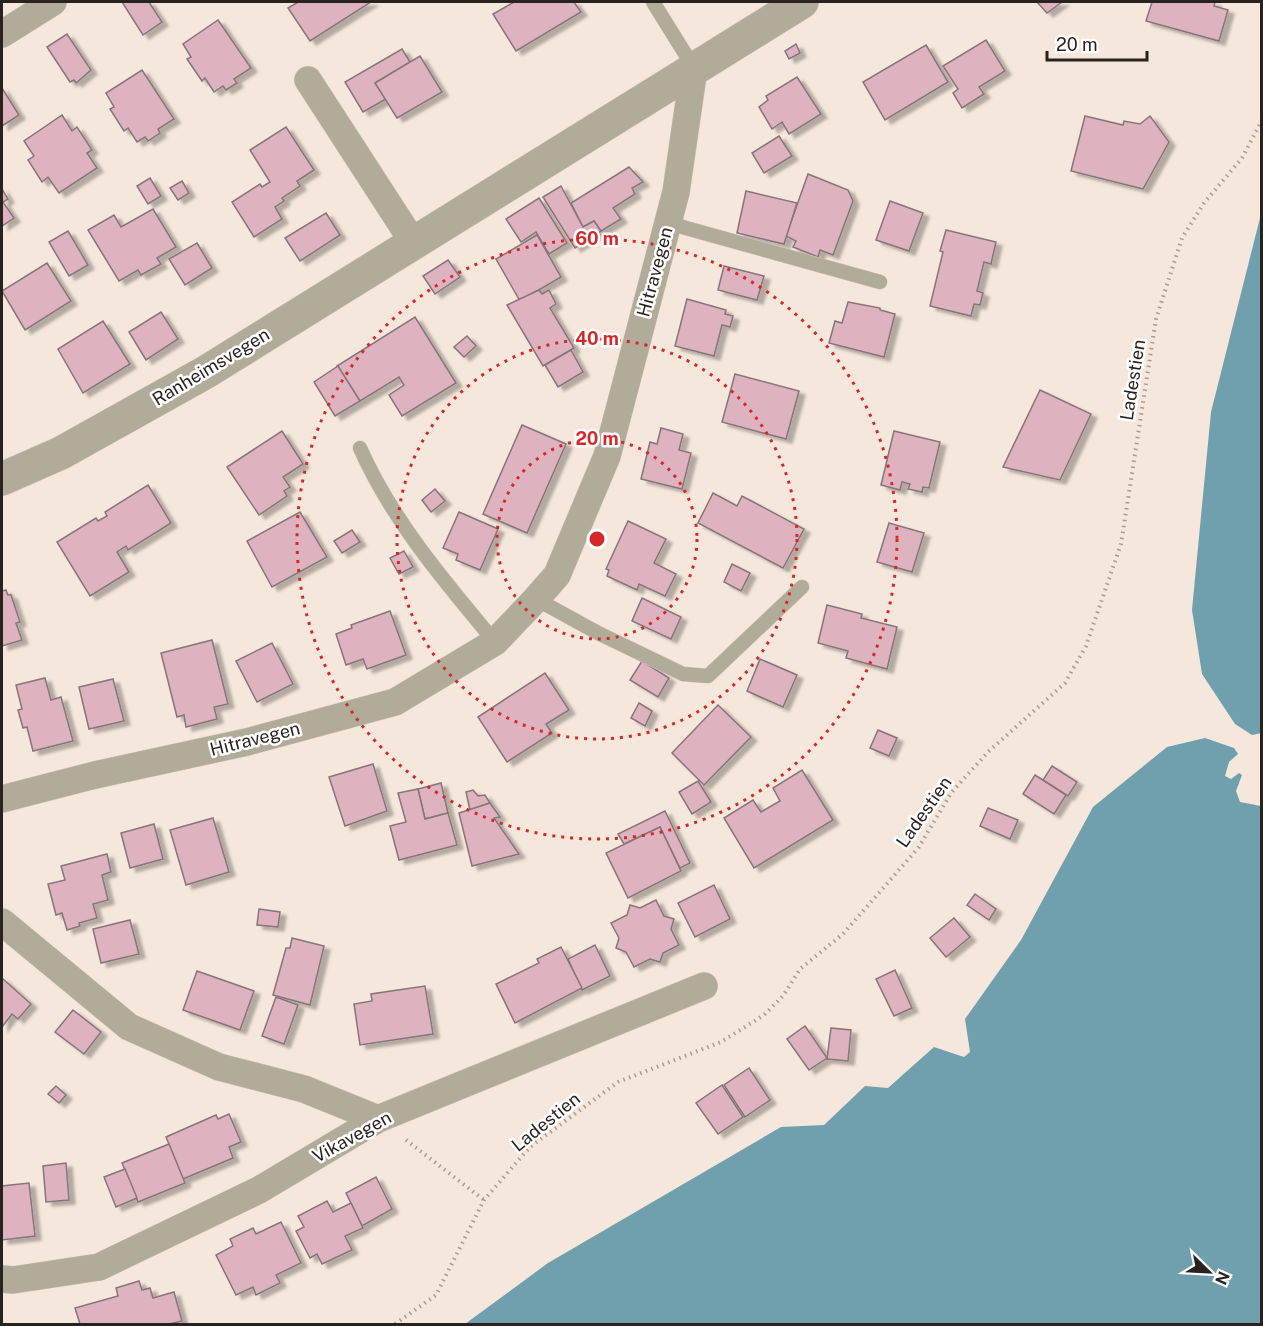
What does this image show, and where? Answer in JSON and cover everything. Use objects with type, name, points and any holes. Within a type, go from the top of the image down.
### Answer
[{"type":"street","points":[[2,34],[53,2]]},
{"type":"street","name":"Ranheimsvegen","points":[[2,479],[61,453],[206,372],[802,2]]},
{"type":"street","name":"Hitravegen","points":[[2,799],[95,775],[247,742],[395,702],[495,642],[536,599],[557,575],[607,456],[676,192],[694,68]]},
{"type":"street","points":[[308,80],[413,242]]},
{"type":"street","points":[[2,922],[129,1027],[219,1067],[304,1089],[378,1119]]},
{"type":"street","name":"Vikavegen","points":[[2,1279],[14,1280],[99,1267],[259,1190],[378,1119],[704,987]]},
{"type":"lane","points":[[653,2],[694,68]]},
{"type":"lane","points":[[668,223],[880,282]]},
{"type":"lane","points":[[360,448],[384,495],[422,553],[495,642]]},
{"type":"lane","points":[[536,599],[598,633],[683,674],[708,676],[802,587]]},
{"type":"path","name":"Ladestien","points":[[395,1324],[436,1295],[484,1200],[530,1147],[618,1082],[721,1042],[764,1015],[783,996],[800,969],[843,933],[919,847],[951,793],[981,760],[1065,683],[1086,646],[1121,543],[1156,319],[1182,238],[1204,203],[1242,158],[1262,120]]},
{"type":"path","points":[[378,1119],[484,1200]]},
{"type":"water","points":[[1261,214],[1262,733],[1252,735],[1235,724],[1202,674],[1192,610],[1211,412]]},
{"type":"water","points":[[1205,738],[1234,748],[1238,754],[1229,762],[1225,776],[1231,779],[1239,773],[1242,775],[1236,791],[1240,802],[1261,806],[1261,1324],[465,1324],[548,1263],[781,1127],[824,1125],[865,1086],[888,1088],[934,1047],[964,1057],[970,1052],[965,1019],[1021,940],[1093,807],[1167,747]]},
{"type":"building","points":[[122,2],[149,2],[162,22],[143,35]]},
{"type":"building","points":[[298,2],[371,2],[310,41],[288,8]]},
{"type":"building","points":[[514,2],[574,2],[581,12],[516,51],[493,14]]},
{"type":"building","points":[[1037,2],[1062,2],[1047,13]]},
{"type":"building","points":[[1152,2],[1215,2],[1214,6],[1228,10],[1219,41],[1146,21]]},
{"type":"building","points":[[218,20],[251,68],[234,79],[237,83],[226,90],[223,86],[214,92],[205,78],[202,81],[187,59],[191,57],[183,44]]},
{"type":"building","points":[[67,34],[91,70],[76,83],[74,80],[70,82],[47,47]]},
{"type":"building","points":[[986,40],[1005,71],[979,87],[984,94],[962,108],[953,93],[958,89],[943,66]]},
{"type":"building","points":[[796,44],[800,53],[789,59],[785,51]]},
{"type":"building","points":[[926,45],[948,82],[885,120],[863,82]]},
{"type":"building","points":[[402,49],[410,62],[375,83],[386,99],[363,112],[345,82]]},
{"type":"building","points":[[420,56],[442,92],[397,118],[375,83]]},
{"type":"building","points":[[142,70],[174,119],[158,129],[160,133],[148,141],[145,137],[137,142],[128,128],[124,131],[110,109],[114,107],[106,93]]},
{"type":"building","points":[[797,77],[821,114],[789,134],[782,122],[772,129],[759,107],[768,100],[766,96]]},
{"type":"building","points":[[2,88],[19,115],[2,126]]},
{"type":"building","points":[[62,115],[72,131],[77,127],[92,150],[87,153],[97,168],[59,193],[48,177],[42,182],[28,160],[34,156],[24,141]]},
{"type":"building","points":[[1085,116],[1123,125],[1124,121],[1140,124],[1150,116],[1169,142],[1143,189],[1071,171]]},
{"type":"building","points":[[286,127],[314,170],[297,181],[300,186],[282,198],[284,201],[275,207],[282,219],[254,237],[232,202],[260,184],[262,187],[270,182],[250,150]]},
{"type":"building","points":[[779,136],[792,156],[764,173],[752,153]]},
{"type":"building","points":[[629,167],[643,182],[632,188],[635,194],[613,208],[621,219],[601,231],[594,221],[583,227],[571,203]]},
{"type":"building","points":[[808,174],[848,190],[853,201],[833,255],[820,250],[818,257],[793,247],[796,241],[786,236]]},
{"type":"building","points":[[150,178],[161,196],[148,204],[137,186]]},
{"type":"building","points":[[182,181],[189,193],[178,200],[170,188]]},
{"type":"building","points":[[561,186],[583,227],[594,221],[601,231],[575,248],[543,197]]},
{"type":"building","points":[[2,189],[8,199],[3,202],[14,218],[2,226]]},
{"type":"building","points":[[746,191],[797,203],[784,244],[737,233]]},
{"type":"building","points":[[539,198],[567,243],[549,254],[536,232],[521,242],[506,219]]},
{"type":"building","points":[[890,201],[923,213],[909,251],[876,240]]},
{"type":"building","points":[[153,209],[176,247],[157,258],[161,264],[141,275],[138,270],[119,281],[88,230],[114,215],[121,227]]},
{"type":"building","points":[[326,213],[340,235],[300,261],[285,238]]},
{"type":"building","points":[[946,230],[996,242],[991,264],[984,262],[977,291],[983,293],[980,305],[974,304],[971,316],[930,306]]},
{"type":"building","points":[[68,231],[88,265],[69,276],[49,242]]},
{"type":"building","points":[[537,235],[561,277],[520,301],[496,259]]},
{"type":"building","points":[[197,243],[212,268],[185,285],[169,259]]},
{"type":"building","points":[[448,260],[460,277],[435,294],[423,276]]},
{"type":"building","points":[[47,263],[71,301],[25,330],[2,291]]},
{"type":"building","points":[[724,266],[764,276],[757,300],[718,290]]},
{"type":"building","points":[[539,290],[542,294],[549,290],[556,304],[550,308],[574,348],[543,366],[507,305]]},
{"type":"building","points":[[687,299],[726,310],[725,314],[733,316],[730,327],[722,325],[714,356],[675,346]]},
{"type":"building","points":[[848,302],[880,308],[880,310],[895,314],[884,357],[829,343],[835,321],[842,323]]},
{"type":"building","points":[[161,312],[178,339],[146,360],[129,332]]},
{"type":"building","points":[[415,317],[456,383],[402,416],[389,395],[404,385],[399,377],[360,401],[337,366]]},
{"type":"building","points":[[103,321],[130,364],[83,393],[58,349]]},
{"type":"building","points":[[467,336],[476,346],[464,357],[454,347]]},
{"type":"building","points":[[571,350],[583,372],[558,387],[545,365]]},
{"type":"building","points":[[338,366],[360,401],[335,416],[314,382]]},
{"type":"building","points":[[735,374],[799,391],[786,439],[722,422]]},
{"type":"building","points":[[1040,390],[1091,414],[1060,480],[1003,467]]},
{"type":"building","points":[[522,425],[566,444],[527,533],[483,514]]},
{"type":"building","points":[[661,428],[683,434],[679,450],[691,453],[682,489],[641,479],[650,442],[657,444]]},
{"type":"building","points":[[282,431],[303,464],[283,477],[290,487],[284,491],[287,496],[259,515],[227,467]]},
{"type":"building","points":[[894,431],[940,442],[929,488],[923,487],[922,492],[908,489],[910,484],[902,482],[900,490],[881,485]]},
{"type":"building","points":[[148,485],[171,523],[128,550],[126,546],[117,552],[129,572],[90,596],[57,542],[96,518],[98,521],[107,516],[105,512]]},
{"type":"building","points":[[435,489],[445,501],[431,512],[422,500]]},
{"type":"building","points":[[713,493],[737,506],[742,496],[804,529],[783,568],[698,523]]},
{"type":"building","points":[[300,512],[327,557],[272,587],[247,541]]},
{"type":"building","points":[[459,512],[498,529],[480,570],[456,560],[458,554],[443,548]]},
{"type":"building","points":[[628,521],[666,539],[654,563],[676,574],[665,596],[639,584],[637,590],[607,576],[609,570],[606,569]]},
{"type":"building","points":[[889,523],[924,533],[912,572],[877,562]]},
{"type":"building","points":[[352,530],[360,542],[342,553],[334,541]]},
{"type":"building","points":[[404,551],[413,567],[399,574],[390,558]]},
{"type":"building","points":[[732,564],[750,573],[741,591],[724,582]]},
{"type":"building","points":[[6,590],[8,595],[11,595],[20,622],[16,623],[22,640],[2,646],[2,591]]},
{"type":"building","points":[[642,598],[681,617],[671,639],[632,621]]},
{"type":"building","points":[[827,605],[862,614],[861,618],[897,627],[887,669],[846,658],[848,651],[818,643]]},
{"type":"building","points":[[390,611],[406,655],[367,669],[363,659],[346,665],[336,634],[352,628],[351,625]]},
{"type":"building","points":[[212,640],[228,704],[214,707],[217,719],[186,727],[184,715],[177,717],[161,653]]},
{"type":"building","points":[[272,643],[293,684],[257,702],[236,661]]},
{"type":"building","points":[[760,659],[797,675],[783,707],[747,691]]},
{"type":"building","points":[[642,661],[669,678],[658,697],[630,680]]},
{"type":"building","points":[[545,673],[569,710],[546,724],[552,733],[507,762],[478,717]]},
{"type":"building","points":[[45,678],[51,700],[61,697],[73,741],[33,751],[27,727],[23,728],[18,710],[22,709],[16,685]]},
{"type":"building","points":[[113,679],[124,721],[89,729],[79,687]]},
{"type":"building","points":[[639,703],[652,711],[645,726],[631,718]]},
{"type":"building","points":[[718,705],[751,737],[704,785],[672,753]]},
{"type":"building","points":[[878,730],[897,738],[889,756],[870,748]]},
{"type":"building","points":[[373,764],[387,811],[345,826],[329,777]]},
{"type":"building","points":[[1052,766],[1077,782],[1068,796],[1043,780]]},
{"type":"building","points":[[802,770],[833,820],[754,868],[724,818],[753,800],[761,812],[780,801],[773,788]]},
{"type":"building","points":[[1035,775],[1066,795],[1054,814],[1023,794]]},
{"type":"building","points":[[698,781],[711,802],[692,814],[679,792]]},
{"type":"building","points":[[441,783],[448,813],[425,819],[418,789]]},
{"type":"building","points":[[418,789],[425,819],[448,813],[457,845],[399,860],[390,826],[406,822],[398,793]]},
{"type":"building","points":[[473,790],[478,796],[485,795],[490,803],[470,810],[466,792]]},
{"type":"building","points":[[490,803],[500,817],[494,818],[519,854],[472,866],[459,813]]},
{"type":"building","points":[[988,808],[1018,820],[1010,839],[980,826]]},
{"type":"building","points":[[665,811],[690,863],[680,868],[660,827],[624,844],[618,834]]},
{"type":"building","points":[[213,818],[229,872],[186,885],[170,830]]},
{"type":"building","points":[[154,824],[163,859],[130,868],[121,833]]},
{"type":"building","points":[[660,827],[681,871],[628,898],[606,853]]},
{"type":"building","points":[[107,854],[111,872],[102,875],[108,900],[93,904],[97,918],[79,923],[80,926],[67,930],[62,913],[56,915],[48,884],[65,880],[61,866]]},
{"type":"building","points":[[714,885],[730,919],[695,937],[678,903]]},
{"type":"building","points":[[975,894],[996,909],[989,920],[967,905]]},
{"type":"building","points":[[656,900],[664,916],[674,919],[671,929],[679,945],[663,953],[660,962],[650,959],[634,967],[626,952],[616,948],[619,938],[611,923],[627,915],[630,905],[640,908]]},
{"type":"building","points":[[259,909],[280,912],[278,927],[257,925]]},
{"type":"building","points":[[954,918],[970,937],[946,957],[930,938]]},
{"type":"building","points":[[130,920],[139,954],[101,963],[93,929]]},
{"type":"building","points":[[292,938],[324,946],[310,1005],[273,995],[286,948],[290,948]]},
{"type":"building","points":[[595,945],[610,976],[582,990],[568,959]]},
{"type":"building","points":[[561,947],[582,988],[515,1023],[496,984],[539,963],[537,959]]},
{"type":"building","points":[[895,970],[912,1008],[894,1016],[876,979]]},
{"type":"building","points":[[197,971],[254,991],[240,1030],[183,1010]]},
{"type":"building","points":[[2,978],[31,1004],[18,1019],[12,1014],[2,1027]]},
{"type":"building","points":[[425,986],[433,1034],[360,1045],[354,1004],[372,1001],[371,994]]},
{"type":"building","points":[[276,997],[298,1005],[284,1044],[262,1036]]},
{"type":"building","points":[[73,1010],[101,1032],[84,1054],[55,1032]]},
{"type":"building","points":[[805,1026],[827,1058],[809,1070],[787,1039]]},
{"type":"building","points":[[831,1028],[851,1030],[848,1061],[827,1059]]},
{"type":"building","points":[[749,1068],[770,1100],[745,1117],[724,1085]]},
{"type":"building","points":[[722,1085],[743,1117],[718,1134],[696,1103]]},
{"type":"building","points":[[56,1086],[66,1095],[59,1103],[48,1094]]},
{"type":"building","points":[[229,1114],[241,1142],[229,1147],[233,1158],[183,1179],[166,1137],[216,1115],[218,1119]]},
{"type":"building","points":[[169,1144],[185,1183],[138,1202],[122,1163]]},
{"type":"building","points":[[66,1163],[69,1200],[46,1202],[43,1166]]},
{"type":"building","points":[[125,1169],[137,1198],[116,1207],[104,1177]]},
{"type":"building","points":[[376,1177],[392,1209],[362,1226],[346,1193]]},
{"type":"building","points":[[29,1183],[35,1236],[2,1240],[2,1186]]},
{"type":"building","points":[[327,1201],[333,1212],[351,1203],[363,1228],[345,1236],[352,1250],[322,1264],[317,1254],[310,1258],[296,1231],[304,1227],[298,1216]]},
{"type":"building","points":[[281,1222],[301,1263],[276,1275],[280,1283],[256,1295],[253,1287],[236,1295],[216,1255],[233,1246],[230,1239],[253,1228],[256,1234]]},
{"type":"building","points":[[139,1281],[142,1290],[150,1288],[153,1298],[174,1292],[182,1321],[169,1324],[80,1324],[75,1308],[118,1296],[116,1288]]}]
